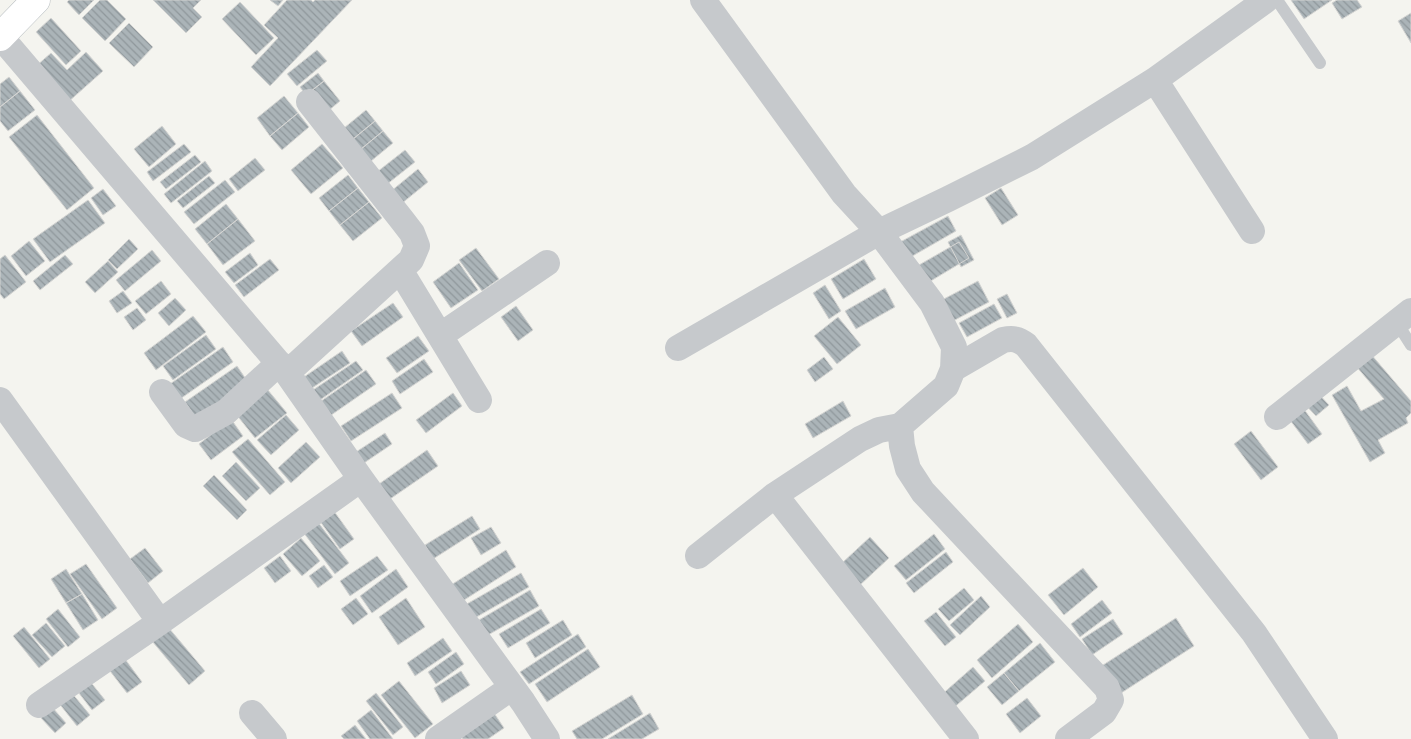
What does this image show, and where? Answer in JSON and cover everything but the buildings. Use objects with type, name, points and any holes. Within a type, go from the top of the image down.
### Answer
[{"type":"main road","points":[[0,37],[36,0]]},
{"type":"street","points":[[698,556],[775,495],[860,439],[879,430],[900,426],[946,386],[953,369],[954,347],[932,303],[879,232],[844,194],[703,0]]},
{"type":"street","points":[[678,348],[879,232],[1032,157],[1155,80],[1266,0]]},
{"type":"street","points":[[0,37],[283,368],[523,702],[547,739]]},
{"type":"street","points":[[1155,80],[1252,231]]},
{"type":"street","points":[[162,392],[186,424],[195,429],[226,412],[283,368],[411,260],[417,246],[412,233],[309,102]]},
{"type":"street","points":[[440,334],[547,263]]},
{"type":"street","points":[[400,270],[479,400]]},
{"type":"street","points":[[1277,417],[1404,317]]},
{"type":"street","points":[[953,369],[1003,340],[1011,338],[1019,340],[1026,345],[1254,633],[1325,739]]},
{"type":"street","points":[[0,400],[160,622]]},
{"type":"street","points":[[900,426],[902,446],[908,469],[923,492],[1107,688],[1111,700],[1104,712],[1068,739]]},
{"type":"street","points":[[39,705],[160,622],[361,479]]},
{"type":"street","points":[[775,495],[966,739]]},
{"type":"street","points":[[438,739],[512,688]]},
{"type":"street","points":[[252,713],[274,739]]},
{"type":"lane","points":[[1277,0],[1320,63]]},
{"type":"lane","points":[[1404,317],[1411,345]]}]
